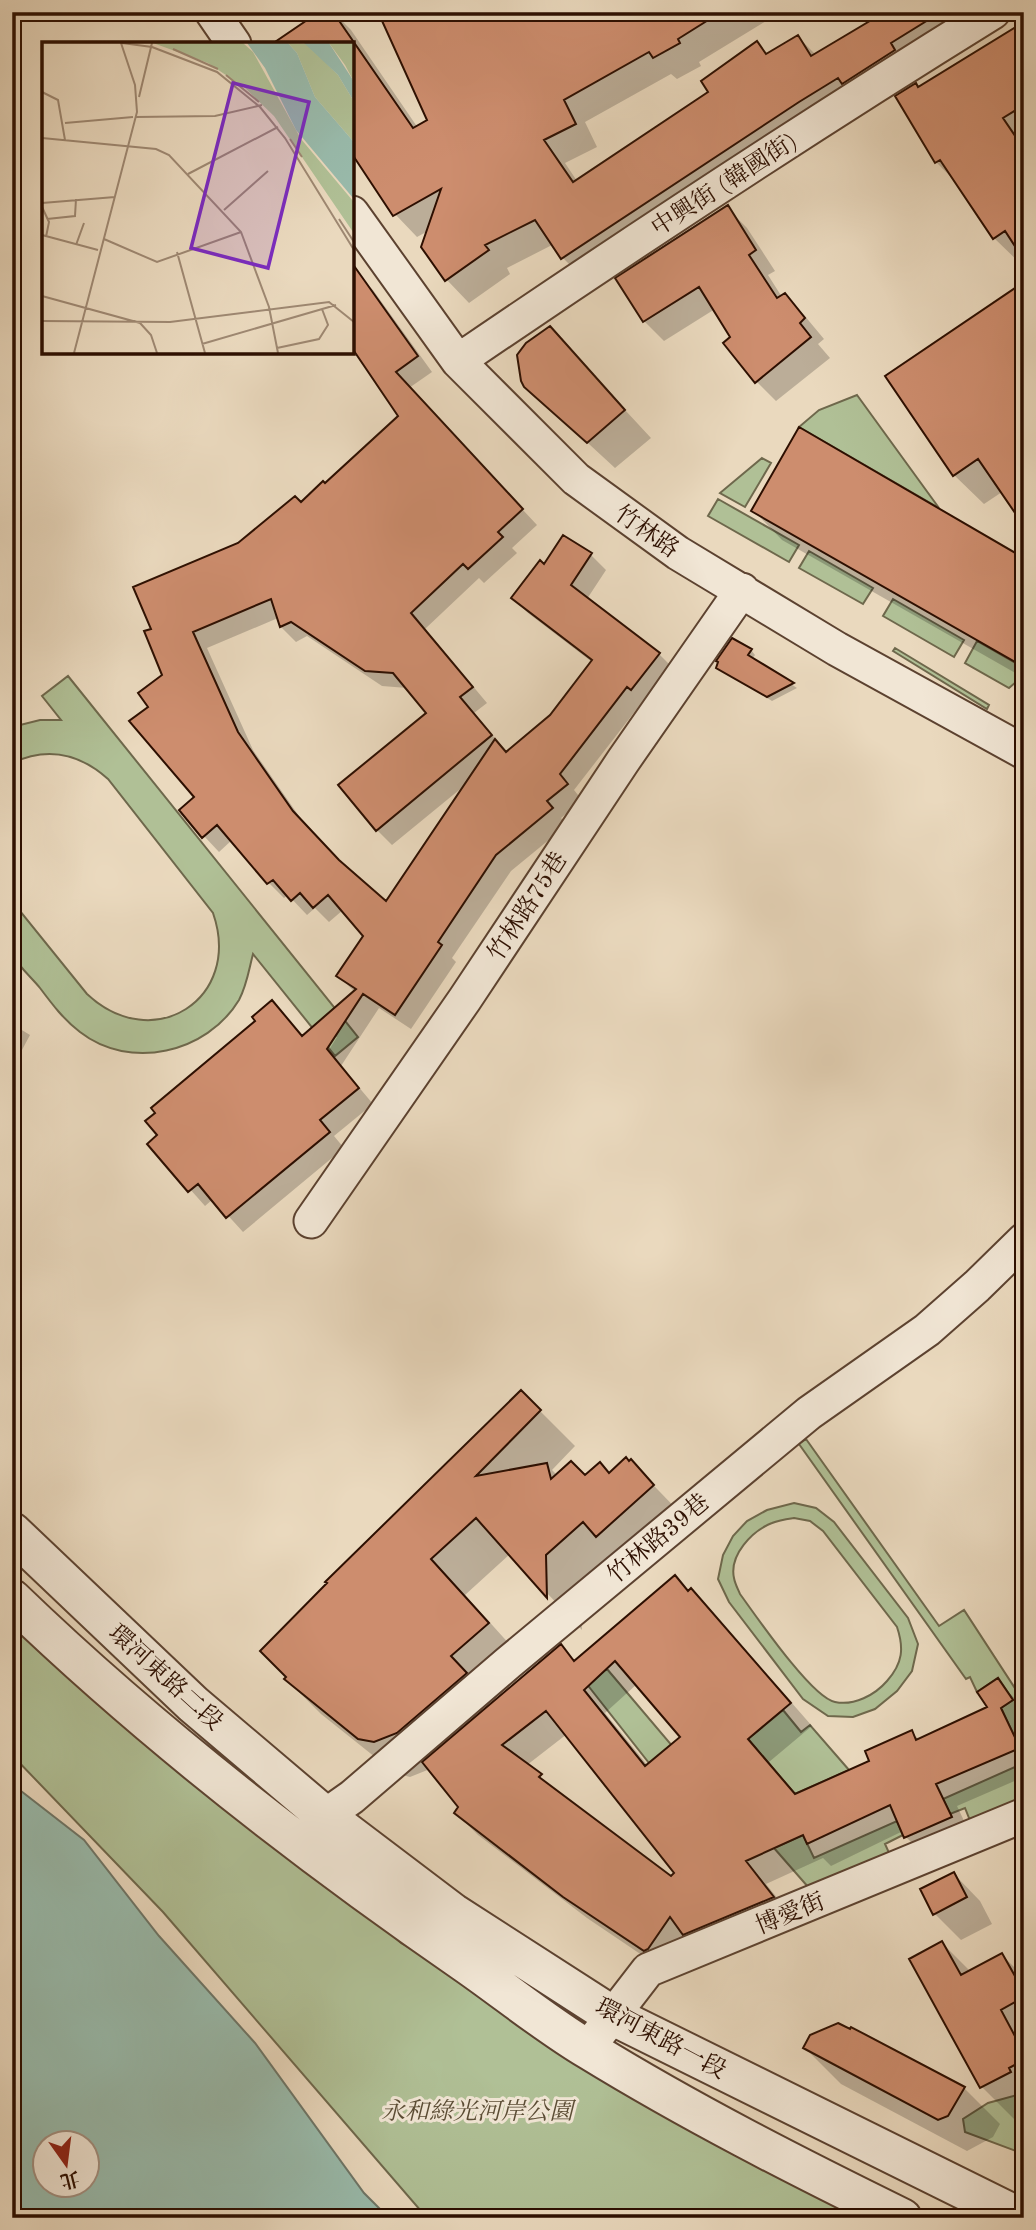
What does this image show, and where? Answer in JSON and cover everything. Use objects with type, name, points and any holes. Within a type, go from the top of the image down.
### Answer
[{"type":"street","points":[[212,12],[233,42]]},
{"type":"street","name":"中興街 (韓國街)","points":[[458,361],[844,104],[993,12]]},
{"type":"street","name":"竹林路","points":[[354,217],[458,361],[576,479],[678,553],[837,649],[1024,752]]},
{"type":"street","name":"竹林路75巷","points":[[311,1221],[465,999],[622,761],[742,590]]},
{"type":"street","name":"竹林路39巷","points":[[301,1846],[325,1816],[352,1797],[809,1412],[927,1330],[1024,1240]]},
{"type":"street","name":"環河東路二段","points":[[12,1532],[193,1704],[325,1816]]},
{"type":"street","name":"環河東路二段","points":[[12,1599],[69,1653],[174,1744],[301,1846]]},
{"type":"street","name":"博愛街","points":[[587,2049],[648,1970],[1024,1815]]},
{"type":"street","name":"環河東路一段","points":[[325,1816],[453,1913],[613,2016],[1021,2218]]},
{"type":"street","name":"環河東路一段","points":[[301,1846],[587,2049],[769,2152],[902,2218]]},
{"type":"green space","points":[[857,395],[939,508],[799,427],[819,410]]},
{"type":"green space","points":[[762,458],[771,463],[745,507],[720,493]]},
{"type":"green space","points":[[718,499],[799,545],[789,562],[708,516]]},
{"type":"green space","points":[[809,551],[873,588],[863,604],[799,568]]},
{"type":"green space","points":[[893,599],[964,640],[954,657],[883,616]]},
{"type":"green space","points":[[977,641],[1021,666],[1024,662],[1024,675],[1009,688],[965,663]]},
{"type":"green space","points":[[895,648],[989,705],[987,709],[893,651]]},
{"type":"green space","points":[[68,676],[358,1037],[335,1056],[253,954],[242,994],[225,1018],[208,1033],[188,1044],[144,1053],[121,1051],[100,1044],[80,1032],[58,1012],[18,963],[11,944],[12,901],[87,994],[113,1012],[139,1020],[164,1018],[186,1009],[204,993],[215,971],[219,944],[213,913],[108,779],[86,763],[63,755],[38,755],[12,763],[12,727],[40,720],[61,720],[42,696]]},
{"type":"green space","points":[[806,1439],[939,1626],[964,1610],[1024,1702],[1024,1757],[1001,1708],[1013,1700],[998,1678],[977,1692],[970,1677],[966,1679],[799,1444]]},
{"type":"green space","points":[[794,1503],[816,1508],[834,1522],[908,1618],[918,1644],[912,1671],[897,1691],[875,1709],[853,1717],[828,1716],[803,1699],[729,1602],[718,1579],[723,1555],[733,1536],[747,1521],[767,1510]],"holes":[[[794,1518],[810,1521],[823,1531],[897,1627],[901,1655],[896,1668],[882,1686],[857,1701],[835,1702],[813,1687],[758,1620],[734,1580],[735,1561],[744,1545],[757,1532],[783,1520]]]},
{"type":"green space","name":"永和綠光河岸公園","points":[[12,1586],[401,1943],[869,2212],[885,2218],[427,2218],[163,1912],[12,1755]]},
{"type":"green space","points":[[607,1669],[685,1761],[649,1763],[586,1683]]},
{"type":"green space","points":[[783,1710],[801,1732],[810,1725],[849,1770],[795,1794],[748,1739]]},
{"type":"green space","points":[[1024,1763],[1024,1800],[971,1823],[965,1808],[950,1814],[943,1799]]},
{"type":"green space","points":[[897,1821],[903,1835],[885,1844],[890,1855],[809,1888],[774,1848],[803,1835],[814,1858]]},
{"type":"green space","points":[[1024,2093],[1024,2154],[965,2132],[963,2119],[988,2103]]},
{"type":"shaded area","points":[[12,1784],[84,1840],[159,1936],[255,2043],[364,2193],[389,2218],[12,2218]]},
{"type":"building","points":[[319,12],[333,12],[354,42],[275,42]]},
{"type":"building","points":[[378,12],[721,12],[678,39],[680,43],[653,58],[649,52],[564,100],[576,124],[544,140],[573,182],[708,92],[701,81],[757,41],[766,54],[798,35],[811,56],[885,12],[941,12],[891,43],[895,50],[842,84],[838,78],[799,102],[561,259],[535,220],[485,245],[489,250],[445,281],[421,247],[441,189],[393,216],[354,157],[354,42],[413,128],[427,120]]},
{"type":"building","points":[[1024,22],[1024,105],[1003,118],[1024,149],[1024,260],[1005,231],[993,239],[940,160],[935,163],[895,96],[916,83],[918,87]]},
{"type":"building","points":[[728,205],[756,250],[749,255],[777,298],[785,293],[805,318],[800,323],[811,337],[755,383],[723,343],[730,337],[699,287],[643,322],[615,278]]},
{"type":"building","points":[[354,266],[418,356],[396,372],[523,509],[498,532],[503,537],[468,569],[463,564],[411,613],[473,687],[460,697],[492,735],[376,831],[338,785],[426,713],[393,673],[365,671],[291,622],[280,627],[271,599],[193,632],[238,732],[293,811],[339,860],[386,901],[495,739],[506,752],[550,715],[592,660],[511,598],[540,560],[544,564],[563,535],[592,553],[571,585],[660,653],[631,690],[627,687],[560,774],[568,784],[547,801],[553,808],[496,855],[438,942],[442,945],[395,1015],[363,994],[327,1049],[359,1088],[320,1120],[330,1132],[226,1218],[198,1184],[188,1192],[147,1144],[157,1135],[145,1121],[155,1113],[151,1108],[255,1021],[252,1017],[272,1000],[302,1036],[356,989],[336,976],[363,936],[328,895],[313,908],[300,893],[291,901],[273,880],[267,884],[217,825],[202,838],[179,810],[194,797],[129,721],[148,707],[138,693],[162,675],[144,631],[151,629],[133,587],[238,543],[295,496],[301,502],[323,481],[325,483],[398,416],[354,351]]},
{"type":"building","points":[[1024,282],[1024,526],[978,459],[953,476],[885,376]]},
{"type":"building","points":[[550,326],[625,410],[587,443],[524,387],[521,381],[517,355],[526,343]]},
{"type":"building","points":[[799,427],[1024,558],[1024,667],[751,511]]},
{"type":"building","points":[[732,638],[752,649],[748,655],[794,683],[767,697],[716,668],[716,661]]},
{"type":"building","points":[[521,1390],[541,1410],[476,1476],[547,1463],[551,1479],[571,1461],[585,1475],[600,1462],[609,1473],[626,1457],[629,1461],[631,1459],[654,1485],[596,1537],[583,1522],[546,1555],[547,1598],[476,1518],[431,1559],[489,1623],[451,1656],[467,1673],[397,1733],[374,1742],[358,1739],[284,1679],[286,1677],[260,1651],[327,1583],[325,1582]]},
{"type":"building","points":[[675,1575],[688,1591],[691,1588],[791,1703],[748,1739],[795,1794],[869,1761],[865,1751],[912,1730],[916,1740],[987,1707],[977,1692],[998,1678],[1013,1700],[1001,1708],[1020,1748],[936,1784],[952,1817],[904,1838],[890,1805],[807,1844],[803,1835],[746,1861],[774,1897],[683,1935],[670,1917],[644,1951],[563,1897],[454,1813],[458,1807],[422,1762],[561,1644],[574,1661]],"holes":[[[615,1661],[680,1737],[645,1766],[584,1690]],[[546,1711],[674,1873],[671,1876],[539,1777],[542,1774],[502,1745]]]},
{"type":"building","points":[[954,1872],[967,1897],[933,1915],[920,1889]]},
{"type":"building","points":[[942,1941],[961,1975],[1002,1953],[1024,1992],[1024,1997],[1001,2010],[1024,2053],[1024,2060],[1009,2068],[1011,2072],[980,2088],[909,1959]]},
{"type":"building","points":[[838,2023],[850,2029],[851,2027],[965,2087],[948,2116],[938,2120],[803,2048],[810,2035]]}]
